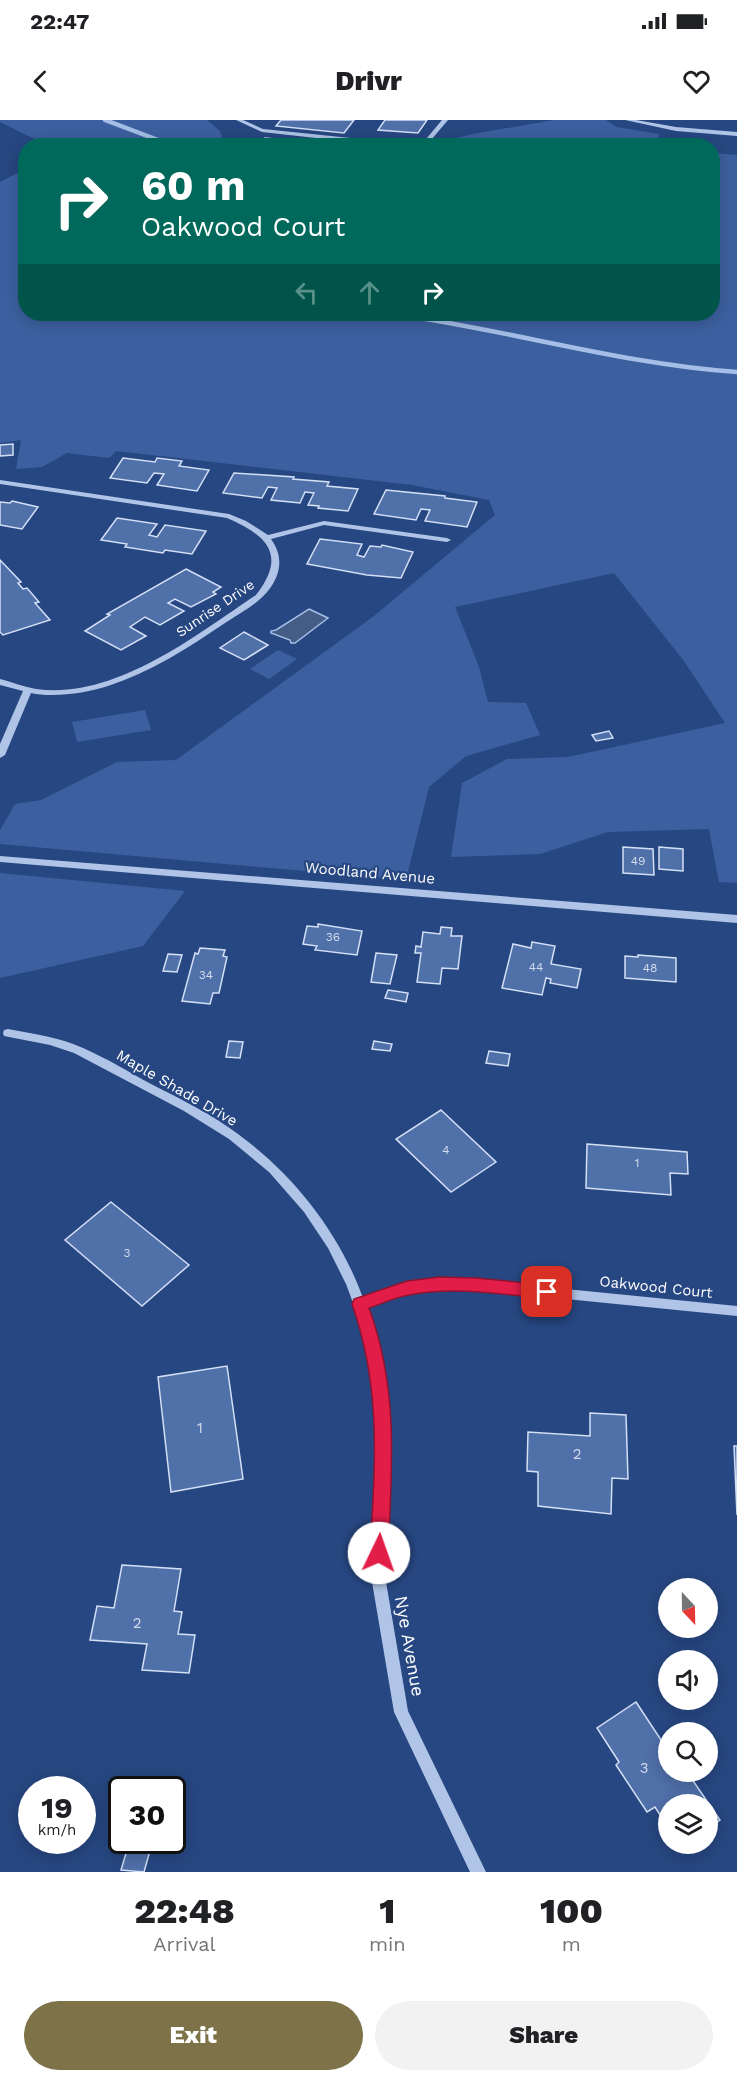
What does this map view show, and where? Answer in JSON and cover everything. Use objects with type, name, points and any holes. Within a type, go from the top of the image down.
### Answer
[{"type":"street","points":[[239,120],[262,130],[339,138]]},
{"type":"street","points":[[430,138],[445,120]]},
{"type":"street","points":[[628,120],[676,129],[737,134]]},
{"type":"street","points":[[0,482],[229,516],[250,525],[267,538],[324,523],[447,540]]},
{"type":"street","name":"Sunrise Drive","points":[[0,682],[27,689],[60,691],[102,686],[137,674],[259,597],[267,588],[277,567],[273,547],[267,538]]},
{"type":"street","points":[[0,755],[27,689]]},
{"type":"street","name":"Woodland Avenue","points":[[0,859],[737,919]]},
{"type":"street","name":"Maple Shade Drive","points":[[8,1033],[50,1041],[78,1050],[189,1108],[233,1136],[273,1169],[308,1209],[332,1244],[360,1304]]},
{"type":"street","name":"Oakwood Court","points":[[360,1304],[407,1288],[439,1284],[737,1311]]},
{"type":"street","name":"Nye Avenue","points":[[360,1304],[371,1335],[380,1380],[385,1439],[378,1575],[401,1712],[478,1872]]},
{"type":"shaded area","points":[[0,120],[207,120],[220,131],[222,138],[33,138]]},
{"type":"shaded area","points":[[554,120],[606,120],[616,127],[659,134],[658,138],[457,138]]},
{"type":"shaded area","points":[[720,154],[737,155],[737,883],[719,882],[709,829],[608,832],[540,854],[451,857],[462,783],[507,759],[568,757],[725,723],[684,661],[614,573],[455,607],[479,667],[488,702],[526,703],[540,735],[466,756],[429,787],[406,880],[0,844],[0,830],[15,804],[41,800],[117,762],[176,760],[374,616],[495,515],[489,500],[412,485],[116,451],[109,458],[67,453],[42,467],[16,469],[21,440],[0,443],[0,182],[18,173],[18,321],[720,321]]},
{"type":"shaded area","points":[[309,609],[328,618],[295,643],[271,633],[271,631]]},
{"type":"shaded area","points":[[278,650],[297,659],[269,679],[250,669]]},
{"type":"shaded area","points":[[145,710],[151,730],[77,742],[72,722]]},
{"type":"shaded area","points":[[0,873],[185,891],[143,946],[0,978]]},
{"type":"building","points":[[281,120],[354,120],[344,133],[276,126]]},
{"type":"building","points":[[385,120],[427,120],[418,133],[378,130]]},
{"type":"building","points":[[13,444],[13,455],[0,456],[0,445]]},
{"type":"building","points":[[123,458],[155,462],[157,458],[182,461],[179,466],[209,470],[197,491],[157,485],[164,474],[154,473],[147,483],[110,478]]},
{"type":"building","points":[[234,473],[294,477],[293,479],[329,482],[327,486],[358,489],[348,511],[318,508],[319,506],[308,505],[314,493],[305,492],[300,503],[271,500],[277,488],[268,487],[262,498],[223,493]]},
{"type":"building","points":[[386,490],[477,502],[467,527],[425,521],[430,510],[421,509],[416,520],[374,514]]},
{"type":"building","points":[[12,501],[38,507],[22,529],[0,525],[0,502],[10,503]]},
{"type":"building","points":[[117,518],[157,524],[149,535],[157,537],[165,525],[206,531],[192,554],[165,550],[163,553],[125,547],[127,544],[101,540]]},
{"type":"building","points":[[320,539],[362,544],[357,555],[364,557],[370,546],[381,547],[382,545],[413,552],[401,578],[367,575],[307,564]]},
{"type":"building","points":[[0,560],[21,582],[18,583],[23,589],[27,588],[39,602],[35,603],[50,620],[3,635],[0,632]]},
{"type":"building","points":[[186,569],[221,587],[213,592],[216,594],[191,607],[175,599],[168,603],[184,611],[160,625],[145,617],[130,627],[146,636],[121,650],[85,631],[110,615],[107,614]]},
{"type":"building","points":[[244,632],[268,645],[244,660],[220,648]]},
{"type":"building","points":[[609,731],[613,738],[596,741],[592,735]]},
{"type":"building","points":[[623,847],[653,849],[654,875],[623,873]]},
{"type":"building","points":[[659,847],[683,849],[683,871],[659,869]]},
{"type":"building","points":[[318,924],[362,931],[357,955],[315,950],[317,946],[303,944],[307,926],[318,927]]},
{"type":"building","points":[[441,927],[452,928],[451,936],[462,936],[458,969],[442,968],[440,984],[417,982],[421,953],[415,953],[416,946],[421,947],[423,932],[440,934]]},
{"type":"building","points":[[532,942],[555,946],[551,964],[581,969],[577,988],[550,983],[551,979],[546,978],[542,995],[502,988],[513,944],[531,948]]},
{"type":"building","points":[[200,948],[225,950],[223,956],[227,957],[219,993],[213,993],[210,1004],[182,1001],[195,953],[198,954]]},
{"type":"building","points":[[376,953],[397,955],[390,984],[371,982]]},
{"type":"building","points":[[168,954],[182,955],[177,972],[163,971]]},
{"type":"building","points":[[638,955],[676,958],[676,982],[625,978],[625,956],[638,957]]},
{"type":"building","points":[[388,990],[408,993],[406,1002],[385,998]]},
{"type":"building","points":[[229,1041],[243,1042],[240,1058],[226,1057]]},
{"type":"building","points":[[374,1041],[392,1044],[390,1051],[372,1049]]},
{"type":"building","points":[[489,1051],[510,1054],[508,1066],[486,1063]]},
{"type":"building","points":[[441,1110],[496,1162],[451,1192],[396,1139]]},
{"type":"building","points":[[587,1144],[687,1152],[688,1174],[670,1173],[671,1195],[586,1188]]},
{"type":"building","points":[[111,1202],[189,1265],[142,1306],[65,1240]]},
{"type":"building","points":[[227,1366],[243,1479],[171,1492],[158,1377]]},
{"type":"building","points":[[590,1413],[626,1415],[628,1479],[612,1478],[611,1514],[538,1506],[538,1472],[527,1471],[528,1432],[590,1436]]},
{"type":"building","points":[[734,1446],[737,1446],[737,1515]]},
{"type":"building","points":[[122,1565],[181,1569],[174,1611],[182,1612],[178,1634],[195,1635],[189,1673],[142,1670],[147,1644],[90,1640],[97,1606],[114,1608]]},
{"type":"building","points":[[636,1702],[658,1735],[658,1782],[694,1782],[702,1794],[658,1794],[658,1812],[655,1807],[647,1812],[616,1765],[619,1762],[597,1728]]},
{"type":"building","points":[[126,1854],[149,1854],[144,1872],[121,1870]]},
{"type":"waterway","points":[[105,120],[153,138]]},
{"type":"waterway","points":[[437,321],[651,362],[737,372]]},
{"type":"route","points":[[379,1553],[385,1439],[380,1380],[371,1335],[360,1304],[407,1288],[439,1284],[547,1292]]}]
